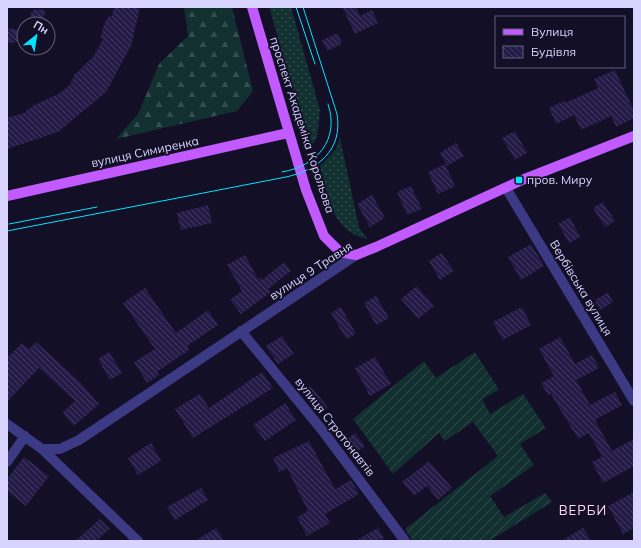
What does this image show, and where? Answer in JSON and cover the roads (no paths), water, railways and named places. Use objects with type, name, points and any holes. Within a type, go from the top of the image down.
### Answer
[{"type":"main road","name":"проспект Академіка Корольова","points":[[252,7],[288,133],[306,190],[324,236],[340,252],[356,255]]},
{"type":"main road","name":"вулиця Симиренка","points":[[7,196],[288,133]]},
{"type":"main road","name":"вулиця 9 Травня","points":[[356,255],[506,188],[634,136]]},
{"type":"street","name":"Вербівська вулиця","points":[[506,188],[634,401]]},
{"type":"street","name":"вулиця 9 Травня","points":[[42,449],[60,449],[79,440],[356,255]]},
{"type":"street","name":"вулиця Стратонавтів","points":[[241,332],[322,430],[405,541]]},
{"type":"street","points":[[7,424],[42,449],[138,541]]},
{"type":"street","points":[[7,462],[25,436]]},
{"type":"tram line","points":[[296,7],[315,64]]},
{"type":"tram line","points":[[7,231],[286,177],[298,174],[318,163],[332,148],[336,138],[338,127],[337,114],[303,7]]},
{"type":"tram line","points":[[282,172],[295,169],[306,164],[323,149],[328,140],[331,129],[331,117],[328,104]]},
{"type":"tram line","points":[[9,224],[97,207]]},
{"type":"place","name":"пров. Миру","points":[[519,180]]},
{"type":"district","name":"ВЕРБИ","points":[[583,510]]}]
